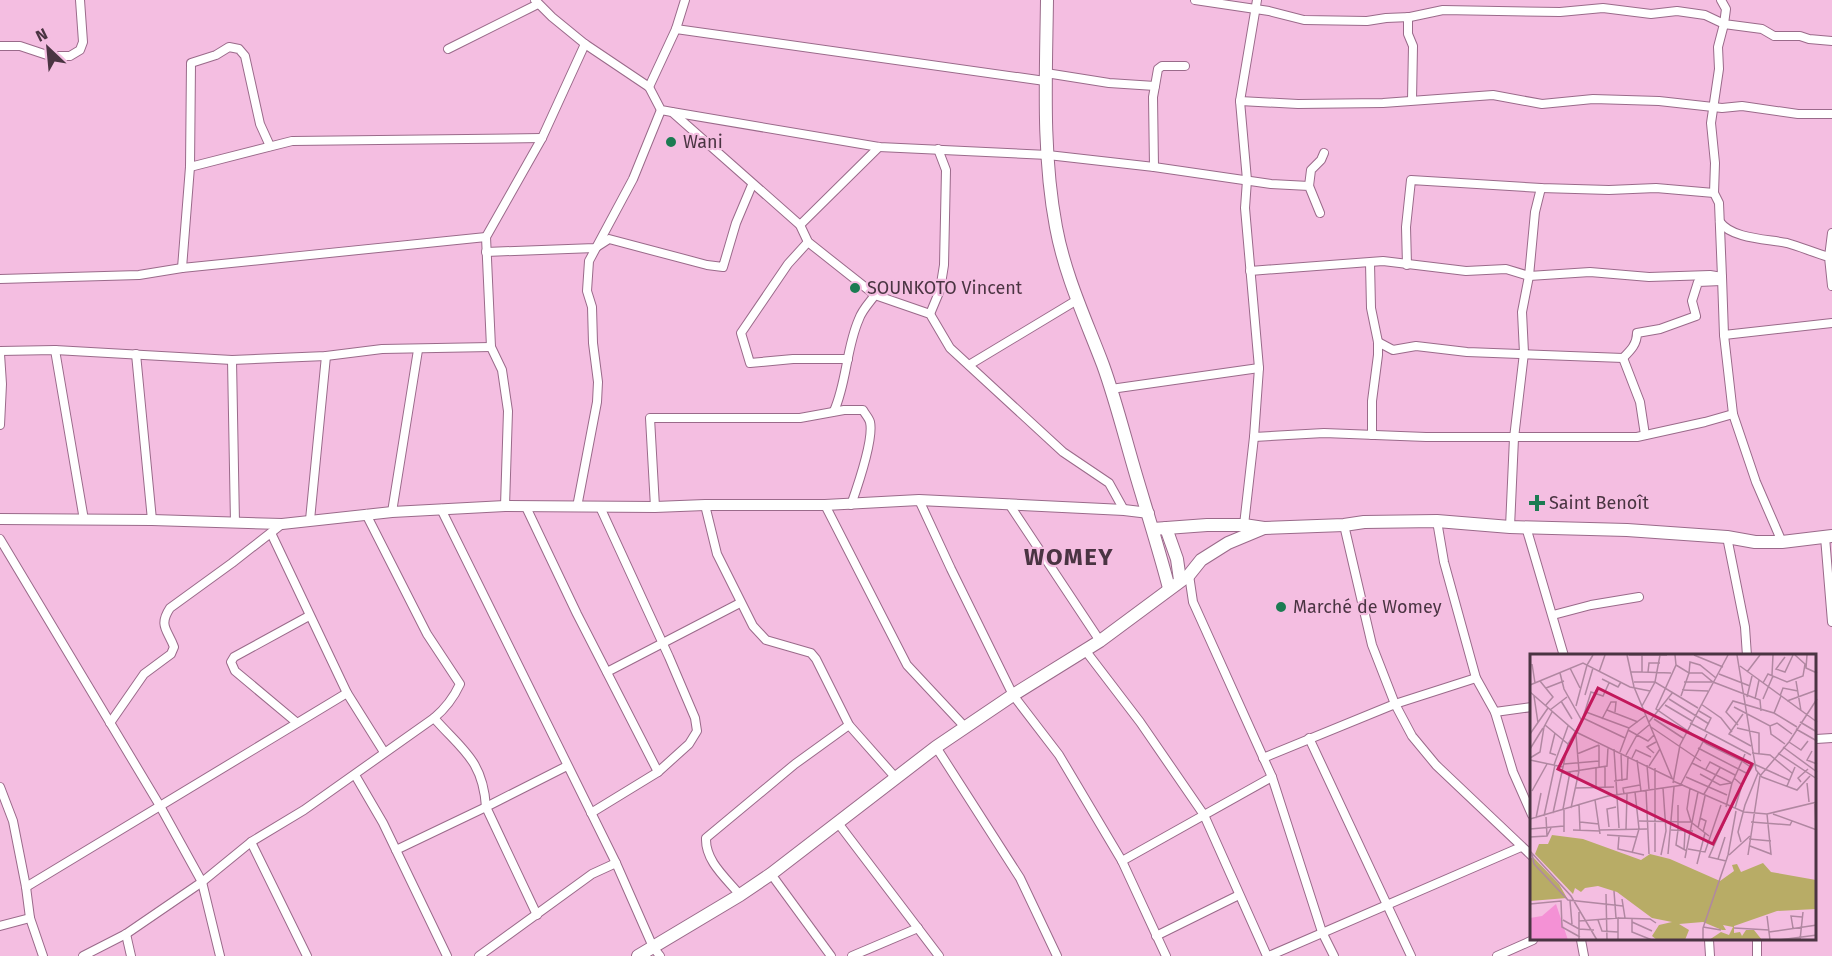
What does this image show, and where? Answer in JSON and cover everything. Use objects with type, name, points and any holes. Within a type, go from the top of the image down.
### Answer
[{"type":"main road","points":[[1047,0],[1045,77],[1049,179],[1057,230],[1077,300],[1111,389],[1149,513],[1177,559],[1185,578]]},
{"type":"main road","points":[[1159,529],[1208,525],[1244,525],[1264,528],[1364,522],[1437,521],[1510,527],[1627,530],[1727,537],[1755,542],[1782,542],[1828,537]]},
{"type":"main road","points":[[639,956],[656,952],[771,874],[964,726],[1100,641],[1185,578],[1201,560],[1228,543],[1264,528]]},
{"type":"main road","points":[[1159,529],[1169,588]]},
{"type":"street","points":[[0,46],[20,46],[50,56],[70,56],[80,50],[83,42],[81,0]]},
{"type":"street","points":[[649,87],[686,0]]},
{"type":"street","points":[[1195,0],[1256,5],[1304,20],[1367,21],[1408,17],[1443,10],[1560,12],[1603,8],[1651,14],[1677,11],[1705,15],[1724,24],[1762,29],[1774,36],[1832,40]]},
{"type":"street","points":[[1721,0],[1726,9]]},
{"type":"street","points":[[1729,0],[1718,47],[1719,69],[1711,123],[1715,163],[1714,193],[1719,203],[1724,335],[1733,414],[1756,482],[1782,542]]},
{"type":"street","points":[[448,49],[537,2],[585,44],[649,87],[661,110],[633,179],[589,261],[587,291],[592,307],[597,392],[577,507]]},
{"type":"street","points":[[1244,525],[1260,368],[1245,208],[1247,180],[1240,101],[1256,5]]},
{"type":"street","points":[[1408,17],[1408,34],[1413,46],[1412,100]]},
{"type":"street","points":[[675,29],[1045,77],[1155,86]]},
{"type":"street","points":[[505,506],[508,411],[502,370],[491,347],[486,237],[542,138],[585,44]]},
{"type":"street","points":[[182,268],[190,167],[191,63],[216,55],[229,47],[240,49],[245,56],[260,123],[270,146]]},
{"type":"street","points":[[1154,167],[1153,97],[1160,67],[1185,66]]},
{"type":"street","points":[[1240,101],[1298,104],[1383,103],[1493,95],[1542,104],[1593,99],[1659,100],[1713,107],[1742,106],[1798,114],[1832,114]]},
{"type":"street","points":[[661,110],[879,147],[1048,155],[1271,184],[1309,186]]},
{"type":"street","points":[[672,112],[800,225],[808,242],[875,295],[930,314],[950,348],[1064,452],[1109,483],[1124,510]]},
{"type":"street","points":[[190,167],[292,141],[542,138]]},
{"type":"street","points":[[800,225],[879,147]]},
{"type":"street","points":[[930,314],[940,290],[944,265],[946,170],[938,150]]},
{"type":"street","points":[[1320,213],[1309,186],[1311,170],[1321,160],[1324,153]]},
{"type":"street","points":[[1407,265],[1406,227],[1411,180],[1541,188],[1609,190],[1656,188],[1714,193]]},
{"type":"street","points":[[486,252],[596,248],[609,239],[699,263],[723,267],[736,223],[752,185]]},
{"type":"street","points":[[1510,527],[1514,438],[1524,353],[1522,312],[1529,276],[1535,212],[1541,188]]},
{"type":"street","points":[[1719,222],[1725,229],[1765,241],[1786,243],[1829,257]]},
{"type":"street","points":[[1832,233],[1829,257],[1832,286]]},
{"type":"street","points":[[0,279],[139,275],[182,268],[486,237]]},
{"type":"street","points":[[808,242],[788,264],[741,333],[750,363],[793,359],[848,359]]},
{"type":"street","points":[[1250,271],[1383,261],[1466,271],[1506,269],[1529,276],[1590,272],[1648,277],[1710,275],[1723,279]]},
{"type":"street","points":[[1370,263],[1371,308],[1378,342],[1378,368],[1372,401],[1372,435]]},
{"type":"street","points":[[1623,358],[1637,340],[1637,333],[1660,329],[1696,316],[1692,301],[1698,282],[1723,279]]},
{"type":"street","points":[[834,411],[840,398],[859,317],[875,295]]},
{"type":"street","points":[[969,365],[1077,300]]},
{"type":"street","points":[[1724,335],[1832,323]]},
{"type":"street","points":[[1378,342],[1393,350],[1416,346],[1467,352],[1623,358]]},
{"type":"street","points":[[0,425],[0,352],[55,350],[232,360],[326,356],[382,349],[491,347]]},
{"type":"street","points":[[55,350],[84,520]]},
{"type":"street","points":[[392,512],[418,350]]},
{"type":"street","points":[[136,354],[152,520]]},
{"type":"street","points":[[310,520],[326,356]]},
{"type":"street","points":[[1623,358],[1640,402],[1645,435]]},
{"type":"street","points":[[232,360],[235,523]]},
{"type":"street","points":[[1111,389],[1260,368]]},
{"type":"street","points":[[655,507],[650,418],[800,418],[834,411],[863,410],[870,423],[861,479],[851,505]]},
{"type":"street","points":[[1254,437],[1314,433],[1514,438],[1637,436],[1733,414]]},
{"type":"street","points":[[0,519],[282,524],[366,514],[505,506],[851,505],[919,500],[1149,513]]},
{"type":"street","points":[[919,500],[1013,695],[1059,754],[1122,861],[1166,956]]},
{"type":"street","points":[[1010,504],[1100,641]]},
{"type":"street","points":[[705,505],[717,554],[753,626],[766,640],[811,653],[849,725],[895,777]]},
{"type":"street","points":[[825,505],[907,665],[964,726]]},
{"type":"street","points":[[526,507],[658,772]]},
{"type":"street","points":[[591,813],[658,772],[690,744],[697,731],[695,718],[663,643],[600,507]]},
{"type":"street","points":[[441,509],[616,863],[656,952]]},
{"type":"street","points":[[82,956],[126,934],[202,882],[251,842],[355,775],[448,707],[460,684],[427,634],[366,514]]},
{"type":"street","points":[[1437,521],[1444,562],[1476,678],[1495,712],[1513,772],[1530,810]]},
{"type":"street","points":[[110,723],[144,674],[171,654],[174,647],[164,623],[170,608],[282,524]]},
{"type":"street","points":[[1344,525],[1372,645],[1395,704],[1412,736],[1436,765],[1530,854]]},
{"type":"street","points":[[1526,527],[1563,654]]},
{"type":"street","points":[[271,533],[347,693],[384,752]]},
{"type":"street","points":[[1727,537],[1747,654]]},
{"type":"street","points":[[1828,537],[1832,622]]},
{"type":"street","points":[[0,539],[160,806],[202,882],[220,956]]},
{"type":"street","points":[[1185,578],[1193,602],[1272,777],[1322,932],[1334,956]]},
{"type":"street","points":[[1553,615],[1591,605],[1639,597]]},
{"type":"street","points":[[607,672],[740,603]]},
{"type":"street","points":[[296,722],[235,671],[231,662],[234,657],[309,616]]},
{"type":"street","points":[[1085,650],[1140,722],[1204,815],[1268,956],[1521,847]]},
{"type":"street","points":[[1263,758],[1395,704],[1476,678]]},
{"type":"street","points":[[26,887],[347,693]]},
{"type":"street","points":[[1495,712],[1530,707]]},
{"type":"street","points":[[434,718],[467,753],[480,773],[485,788],[486,807],[537,915]]},
{"type":"street","points":[[740,895],[710,859],[706,838],[795,764],[849,725]]},
{"type":"street","points":[[1309,738],[1411,956]]},
{"type":"street","points":[[1817,739],[1832,738]]},
{"type":"street","points":[[936,747],[1020,878],[1057,956]]},
{"type":"street","points":[[396,850],[567,766]]},
{"type":"street","points":[[355,775],[396,850],[447,956]]},
{"type":"street","points":[[1122,861],[1272,777]]},
{"type":"street","points":[[0,787],[12,821],[30,918],[43,956]]},
{"type":"street","points":[[838,823],[939,956]]},
{"type":"street","points":[[251,842],[307,956]]},
{"type":"street","points":[[479,956],[592,874],[616,863]]},
{"type":"street","points":[[771,874],[831,956]]},
{"type":"street","points":[[1156,936],[1239,895]]},
{"type":"street","points":[[0,926],[30,918]]},
{"type":"street","points":[[852,956],[918,928]]},
{"type":"street","points":[[126,934],[131,956]]},
{"type":"street","points":[[1497,956],[1530,940]]},
{"type":"street","points":[[1581,941],[1584,956]]},
{"type":"street","points":[[1709,941],[1710,956]]},
{"type":"place","name":"Wani","points":[[671,142]]},
{"type":"place","name":"SOUNKOTO Vincent","points":[[855,288]]},
{"type":"place","name":"Saint Benoît","points":[[1537,503]]},
{"type":"place","name":"Marché de Womey","points":[[1281,607]]},
{"type":"district","name":"WOMEY","points":[[1069,557]]}]
